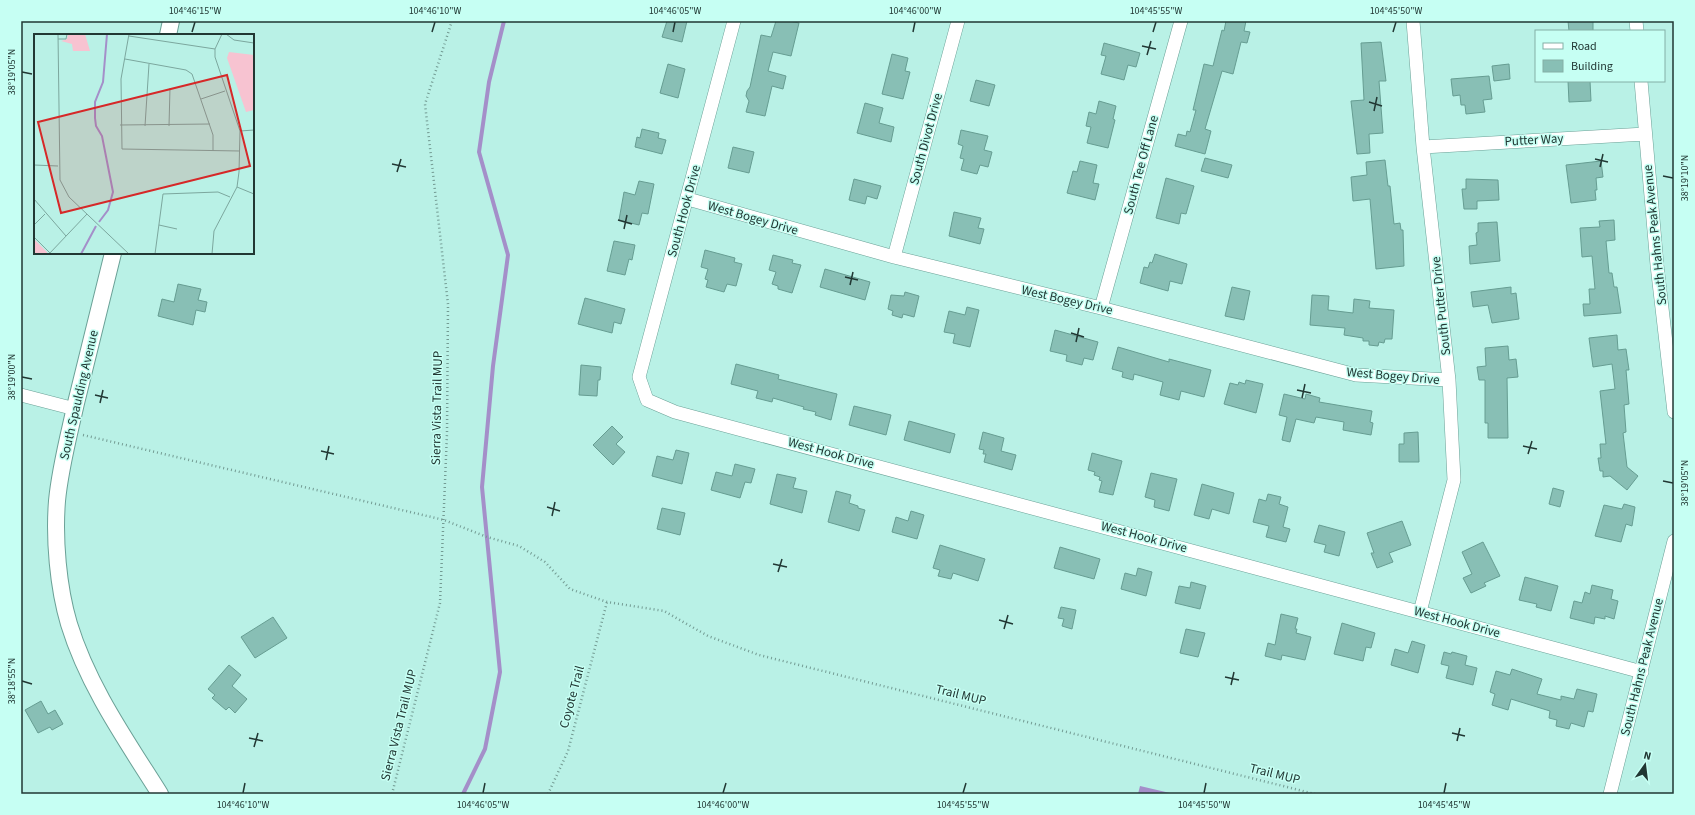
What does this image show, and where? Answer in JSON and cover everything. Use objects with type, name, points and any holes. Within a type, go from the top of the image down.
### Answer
[{"type":"street","points":[[168,34],[171,21]]},
{"type":"street","name":"South Hook Drive","points":[[647,400],[639,377],[688,200],[734,21]]},
{"type":"street","name":"South Divot Drive","points":[[894,257],[958,21]]},
{"type":"street","name":"South Tee Off Lane","points":[[1101,308],[1181,21]]},
{"type":"street","name":"South Putter Drive","points":[[1413,21],[1423,147],[1450,380],[1454,480],[1420,612]]},
{"type":"street","name":"South Hahns Peak Avenue","points":[[1641,82],[1657,265],[1674,412]]},
{"type":"street","name":"Putter Way","points":[[1423,147],[1645,134]]},
{"type":"street","name":"West Bogey Drive","points":[[688,200],[894,257],[1101,308],[1356,376],[1450,380]]},
{"type":"street","name":"South Spaulding Avenue","points":[[114,254],[65,447],[57,501],[57,538],[61,591],[69,624],[99,696],[160,794]]},
{"type":"street","points":[[21,395],[75,408]]},
{"type":"street","name":"West Hook Drive","points":[[647,400],[675,412],[1642,672]]},
{"type":"street","name":"South Hahns Peak Avenue","points":[[1610,794],[1674,541]]},
{"type":"path","name":"Sierra Vista Trail MUP","points":[[392,794],[440,603],[447,433],[448,304],[426,104],[452,21]]},
{"type":"path","name":"Trail MUP","points":[[82,435],[444,520],[487,537],[519,546],[545,562],[570,589],[607,602],[664,611],[708,636],[759,655],[1315,794]]},
{"type":"path","name":"Coyote Trail","points":[[548,794],[568,751],[607,602]]},
{"type":"shaded area","points":[[1140,786],[1170,793],[1170,794],[1138,794]]},
{"type":"building","points":[[667,21],[687,21],[682,42],[662,37]]},
{"type":"building","points":[[776,21],[799,23],[791,56],[773,52],[768,71],[786,76],[783,89],[772,86],[765,116],[746,112],[749,101],[746,96],[750,87],[761,35],[771,37]]},
{"type":"building","points":[[1226,21],[1246,21],[1244,31],[1250,32],[1247,43],[1241,42],[1233,74],[1222,71],[1205,129],[1211,131],[1205,154],[1175,146],[1178,134],[1186,136],[1187,131],[1190,132],[1196,110],[1193,110],[1204,64],[1213,66],[1222,30],[1224,31]]},
{"type":"building","points":[[1568,21],[1593,21],[1593,30],[1569,30]]},
{"type":"building","points":[[1381,42],[1386,81],[1379,81],[1383,133],[1369,134],[1370,153],[1357,154],[1351,101],[1364,100],[1361,43]]},
{"type":"building","points":[[1104,43],[1140,53],[1136,67],[1128,65],[1124,80],[1101,74],[1106,56],[1101,55]]},
{"type":"building","points":[[892,54],[908,58],[905,71],[910,72],[903,99],[882,94]]},
{"type":"building","points":[[668,64],[685,69],[678,98],[660,93]]},
{"type":"building","points":[[1509,64],[1510,79],[1494,81],[1492,66]]},
{"type":"building","points":[[1489,76],[1492,99],[1483,100],[1485,112],[1466,114],[1465,105],[1461,105],[1460,95],[1453,96],[1451,79]]},
{"type":"building","points":[[976,80],[995,85],[989,106],[970,101]]},
{"type":"building","points":[[1568,82],[1590,82],[1591,101],[1569,102]]},
{"type":"building","points":[[1099,101],[1116,106],[1113,119],[1115,120],[1108,148],[1087,143],[1091,127],[1086,126],[1089,112],[1096,114]]},
{"type":"building","points":[[865,103],[883,108],[879,123],[894,127],[891,142],[857,133]]},
{"type":"building","points":[[642,129],[659,133],[658,138],[666,140],[662,154],[635,147],[637,137],[640,138]]},
{"type":"building","points":[[961,130],[988,136],[984,150],[992,152],[988,167],[980,165],[977,174],[961,170],[964,159],[960,158],[963,146],[958,144]]},
{"type":"building","points":[[733,147],[754,152],[749,173],[728,168]]},
{"type":"building","points":[[1205,158],[1232,165],[1228,178],[1201,171]]},
{"type":"building","points":[[1385,160],[1388,186],[1390,186],[1394,224],[1400,223],[1401,230],[1403,230],[1404,266],[1376,269],[1370,199],[1353,201],[1351,177],[1367,175],[1366,162]]},
{"type":"building","points":[[1080,161],[1097,165],[1093,183],[1099,184],[1095,200],[1067,193],[1073,171],[1077,172]]},
{"type":"building","points":[[1601,161],[1603,177],[1596,178],[1596,200],[1571,203],[1566,165]]},
{"type":"building","points":[[1166,178],[1194,186],[1186,214],[1181,213],[1179,224],[1156,218]]},
{"type":"building","points":[[854,179],[881,186],[877,199],[867,196],[865,204],[849,200]]},
{"type":"building","points":[[1466,179],[1498,180],[1499,200],[1477,201],[1477,209],[1464,209],[1462,189],[1466,189]]},
{"type":"building","points":[[639,181],[654,184],[648,214],[642,213],[639,225],[619,220],[624,192],[635,195]]},
{"type":"building","points":[[954,212],[981,218],[978,228],[984,229],[980,244],[949,236]]},
{"type":"building","points":[[1614,220],[1615,240],[1606,241],[1609,273],[1612,273],[1614,287],[1617,287],[1621,313],[1584,316],[1583,304],[1590,304],[1589,289],[1595,289],[1592,256],[1582,257],[1580,228],[1600,227],[1599,221]]},
{"type":"building","points":[[1497,222],[1500,261],[1470,264],[1469,246],[1477,245],[1476,233],[1478,232],[1478,223]]},
{"type":"building","points":[[614,241],[635,245],[632,260],[629,259],[625,275],[607,271]]},
{"type":"building","points":[[705,250],[735,258],[734,262],[742,264],[736,286],[727,284],[724,292],[706,287],[708,280],[705,279],[708,269],[701,267]]},
{"type":"building","points":[[1155,254],[1187,264],[1182,284],[1170,281],[1168,291],[1140,283],[1144,267],[1148,268],[1150,262],[1152,263]]},
{"type":"building","points":[[773,255],[793,260],[792,263],[801,265],[792,293],[778,289],[778,286],[772,284],[776,272],[769,270]]},
{"type":"building","points":[[825,269],[870,282],[865,300],[820,287]]},
{"type":"building","points":[[178,284],[201,289],[198,300],[207,302],[205,312],[196,310],[193,325],[158,316],[162,299],[174,302]]},
{"type":"building","points":[[1232,287],[1250,291],[1244,320],[1225,316]]},
{"type":"building","points":[[1511,287],[1511,294],[1516,293],[1519,319],[1492,323],[1488,305],[1473,307],[1471,292]]},
{"type":"building","points":[[905,292],[919,296],[914,317],[903,314],[902,318],[892,315],[893,311],[888,309],[891,295],[904,296]]},
{"type":"building","points":[[1312,295],[1329,296],[1328,310],[1353,313],[1354,299],[1370,301],[1369,308],[1394,310],[1392,339],[1385,339],[1384,343],[1379,342],[1378,346],[1369,345],[1369,341],[1363,341],[1363,338],[1344,335],[1345,328],[1310,325]]},
{"type":"building","points":[[585,298],[625,309],[621,324],[614,322],[612,333],[578,324]]},
{"type":"building","points":[[967,307],[979,310],[970,347],[953,343],[955,334],[944,332],[949,311],[965,315]]},
{"type":"building","points":[[1055,330],[1098,342],[1093,360],[1084,358],[1082,365],[1066,361],[1067,355],[1050,351]]},
{"type":"building","points":[[1617,335],[1618,350],[1626,349],[1629,370],[1626,370],[1629,404],[1624,405],[1626,432],[1623,433],[1627,467],[1638,476],[1627,490],[1610,476],[1603,477],[1603,471],[1600,471],[1598,458],[1601,458],[1600,444],[1606,444],[1600,391],[1615,389],[1612,364],[1593,367],[1589,338]]},
{"type":"building","points":[[1508,346],[1509,360],[1516,359],[1518,377],[1507,378],[1508,438],[1488,438],[1488,423],[1485,423],[1485,380],[1479,380],[1477,367],[1486,366],[1485,348]]},
{"type":"building","points":[[1118,347],[1169,362],[1169,359],[1211,370],[1204,397],[1181,391],[1179,400],[1160,395],[1163,382],[1134,374],[1133,380],[1122,377],[1123,372],[1112,369]]},
{"type":"building","points":[[736,364],[779,375],[778,379],[837,394],[831,420],[815,415],[816,412],[803,409],[804,407],[773,398],[772,402],[756,398],[758,391],[731,384]]},
{"type":"building","points":[[581,365],[601,367],[597,396],[579,395]]},
{"type":"building","points":[[1246,380],[1263,384],[1256,413],[1224,404],[1230,383],[1238,385],[1239,382],[1245,384]]},
{"type":"building","points":[[1284,394],[1305,399],[1306,394],[1320,398],[1319,402],[1372,411],[1370,422],[1373,423],[1371,435],[1343,430],[1344,422],[1316,417],[1314,423],[1296,419],[1290,442],[1282,440],[1287,417],[1279,415]]},
{"type":"building","points":[[854,406],[891,415],[886,435],[849,425]]},
{"type":"building","points":[[909,421],[955,434],[950,453],[904,440]]},
{"type":"building","points":[[612,426],[623,437],[616,444],[625,452],[613,465],[593,445]]},
{"type":"building","points":[[983,432],[1004,438],[1001,451],[1016,455],[1012,470],[984,462],[986,454],[983,454],[984,450],[979,449]]},
{"type":"building","points":[[1418,432],[1419,462],[1399,462],[1399,444],[1404,444],[1404,433]]},
{"type":"building","points":[[676,450],[689,453],[682,484],[652,476],[657,456],[673,460]]},
{"type":"building","points":[[1092,453],[1122,461],[1113,495],[1099,492],[1102,481],[1099,480],[1100,477],[1094,475],[1095,472],[1088,470]]},
{"type":"building","points":[[735,464],[755,469],[751,483],[745,482],[740,498],[711,490],[716,472],[732,476]]},
{"type":"building","points":[[1151,473],[1177,479],[1169,511],[1154,507],[1155,500],[1145,497]]},
{"type":"building","points":[[777,474],[796,478],[793,488],[807,491],[802,513],[770,504]]},
{"type":"building","points":[[1202,484],[1234,493],[1229,514],[1212,509],[1209,519],[1194,515]]},
{"type":"building","points":[[1553,488],[1564,491],[1560,507],[1549,504]]},
{"type":"building","points":[[836,491],[851,495],[849,503],[865,510],[859,531],[828,522]]},
{"type":"building","points":[[1268,494],[1281,497],[1279,504],[1288,507],[1283,527],[1290,529],[1286,542],[1266,537],[1269,526],[1253,522],[1259,499],[1266,501]]},
{"type":"building","points":[[1624,504],[1635,507],[1632,526],[1626,524],[1621,542],[1595,536],[1604,505],[1622,509]]},
{"type":"building","points":[[662,508],[685,513],[680,535],[657,529]]},
{"type":"building","points":[[911,511],[924,515],[917,539],[892,532],[896,517],[908,521]]},
{"type":"building","points":[[1402,521],[1411,545],[1389,553],[1393,562],[1377,568],[1371,553],[1374,553],[1367,533]]},
{"type":"building","points":[[1319,525],[1345,532],[1339,556],[1324,552],[1326,545],[1314,542]]},
{"type":"building","points":[[1483,542],[1500,576],[1484,583],[1486,586],[1471,593],[1463,578],[1472,574],[1462,552]]},
{"type":"building","points":[[940,545],[985,559],[978,581],[953,573],[951,579],[938,576],[940,570],[933,568]]},
{"type":"building","points":[[1060,547],[1100,559],[1094,579],[1054,568]]},
{"type":"building","points":[[1138,568],[1152,572],[1146,596],[1121,589],[1125,573],[1136,576]]},
{"type":"building","points":[[1525,577],[1558,586],[1551,611],[1536,607],[1537,604],[1519,600]]},
{"type":"building","points":[[1191,582],[1206,586],[1200,609],[1175,603],[1179,586],[1190,588]]},
{"type":"building","points":[[1592,585],[1613,590],[1611,599],[1618,601],[1614,619],[1605,616],[1605,619],[1595,617],[1594,624],[1570,618],[1574,601],[1582,603],[1585,592],[1590,594]]},
{"type":"building","points":[[1061,607],[1076,610],[1072,629],[1062,626],[1064,619],[1058,618]]},
{"type":"building","points":[[1281,614],[1298,618],[1295,629],[1297,629],[1296,633],[1311,637],[1305,660],[1282,655],[1281,660],[1265,656],[1268,643],[1275,645]]},
{"type":"building","points":[[273,617],[287,638],[255,658],[241,637]]},
{"type":"building","points":[[1342,623],[1375,633],[1371,648],[1366,647],[1363,661],[1334,654]]},
{"type":"building","points":[[1186,629],[1205,633],[1198,657],[1180,653]]},
{"type":"building","points":[[1412,641],[1425,645],[1418,673],[1391,665],[1395,649],[1408,653]]},
{"type":"building","points":[[1444,652],[1451,654],[1452,652],[1467,656],[1465,665],[1477,668],[1473,685],[1446,678],[1449,666],[1441,664]]},
{"type":"building","points":[[229,665],[241,675],[232,686],[247,699],[235,713],[229,707],[226,710],[212,698],[215,695],[208,689]]},
{"type":"building","points":[[1512,669],[1542,679],[1537,694],[1561,700],[1561,696],[1574,699],[1577,689],[1597,694],[1593,712],[1588,711],[1584,727],[1571,723],[1569,729],[1556,726],[1557,720],[1549,718],[1550,711],[1511,699],[1508,710],[1492,705],[1495,694],[1490,692],[1496,671],[1510,675]]},
{"type":"building","points":[[41,701],[48,714],[55,710],[63,724],[52,730],[50,727],[38,733],[25,710]]},
{"type":"waterway","points":[[463,794],[485,749],[500,672],[482,487],[493,366],[508,255],[479,152],[489,82],[504,21]]}]
